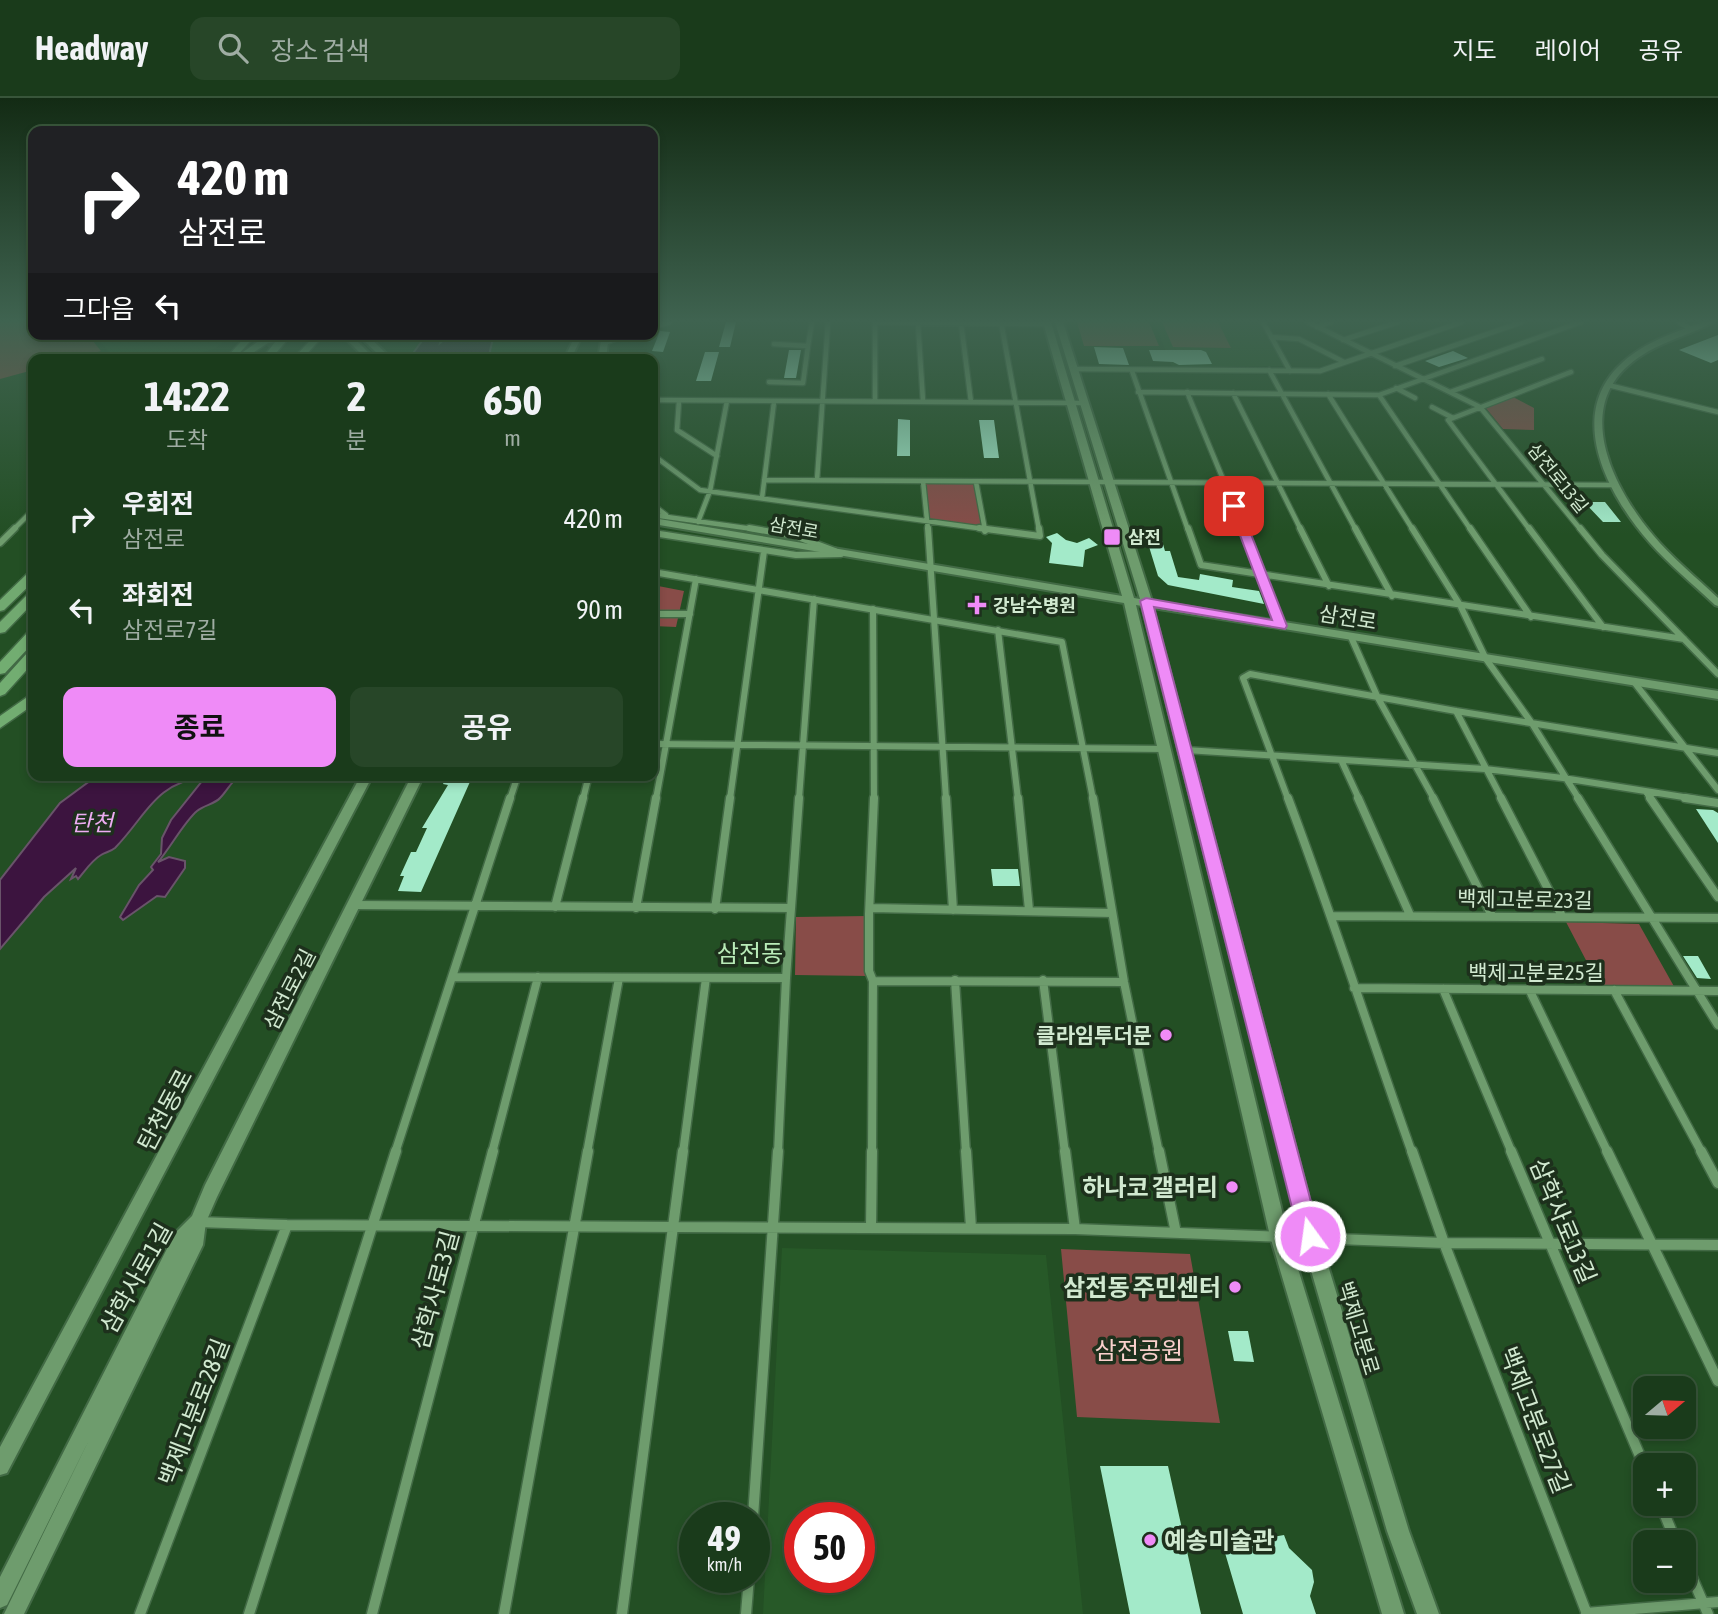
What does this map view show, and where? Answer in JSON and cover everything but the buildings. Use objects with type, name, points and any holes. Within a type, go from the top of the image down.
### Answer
[{"type":"highway","points":[[0,670],[28,640]]},
{"type":"highway","points":[[0,691],[28,660]]},
{"type":"highway","points":[[0,723],[28,702]]},
{"type":"main road","name":"백제고분로","points":[[1073,393],[1100,483],[1279,1236],[1393,1614]]},
{"type":"main road","name":"백제고분로","points":[[1075,393],[1076,403]]},
{"type":"main road","name":"백제고분로","points":[[1100,483],[1146,601],[1310,1236],[1398,1531],[1428,1614]]},
{"type":"main road","name":"삼전로","points":[[658,522],[930,569],[1146,601],[1280,626],[1718,695]]},
{"type":"main road","points":[[0,607],[28,580]]},
{"type":"main road","points":[[0,629],[28,601]]},
{"type":"street","points":[[817,480],[824,393]]},
{"type":"street","points":[[875,393],[875,401]]},
{"type":"street","points":[[922,393],[923,401]]},
{"type":"street","points":[[970,393],[971,402]]},
{"type":"street","points":[[658,459],[701,490],[985,531],[1040,536],[1014,393]]},
{"type":"street","points":[[1138,393],[1201,565],[1684,639]]},
{"type":"street","points":[[1187,393],[1263,575],[1280,626]]},
{"type":"street","points":[[1221,393],[1378,395],[1384,393]]},
{"type":"street","points":[[1233,393],[1329,586]]},
{"type":"street","points":[[1282,393],[1392,596]]},
{"type":"street","points":[[1405,393],[1415,398]]},
{"type":"street","name":"삼전로13길","points":[[1451,393],[1480,407],[1602,555],[1718,674]]},
{"type":"street","points":[[1517,393],[1448,420],[1603,627]]},
{"type":"street","points":[[1605,393],[1601,402],[1599,442],[1606,469],[1614,485],[1643,529],[1718,603]]},
{"type":"street","points":[[1640,393],[1718,412]]},
{"type":"street","points":[[1328,394],[1460,605],[1486,659],[1531,722],[1563,778],[1718,1025]]},
{"type":"street","points":[[1378,395],[1531,617]]},
{"type":"street","points":[[658,400],[1076,403]]},
{"type":"street","points":[[679,401],[677,430],[716,456]]},
{"type":"street","points":[[698,522],[710,491],[727,401]]},
{"type":"street","points":[[762,498],[774,402]]},
{"type":"street","points":[[1432,407],[1453,418]]},
{"type":"street","points":[[764,480],[1614,485]]},
{"type":"street","points":[[923,481],[935,620],[953,910]]},
{"type":"street","points":[[976,482],[985,531]]},
{"type":"street","points":[[658,509],[669,518]]},
{"type":"street","points":[[0,543],[28,515]]},
{"type":"street","points":[[658,516],[821,543],[842,554]]},
{"type":"street","points":[[658,536],[796,555],[842,554]]},
{"type":"street","points":[[715,909],[764,551]]},
{"type":"street","points":[[658,573],[1062,642],[1084,746],[1124,982],[1175,1233]]},
{"type":"street","points":[[636,908],[696,579]]},
{"type":"street","points":[[754,1502],[774,1227],[786,978],[814,599]]},
{"type":"street","points":[[871,1227],[873,981],[869,971],[869,914],[875,745],[873,609]]},
{"type":"street","points":[[658,614],[690,614]]},
{"type":"street","points":[[998,630],[1013,746],[1029,910]]},
{"type":"street","points":[[1351,637],[1378,698],[1417,766],[1492,916]]},
{"type":"street","name":"백제고분로27길","points":[[1378,698],[1250,674],[1243,678],[1332,916],[1354,988],[1444,1243],[1587,1613]]},
{"type":"street","points":[[1634,682],[1718,790]]},
{"type":"street","points":[[1378,698],[1718,753]]},
{"type":"street","points":[[1456,711],[1562,916]]},
{"type":"street","points":[[658,744],[1084,746],[1165,749]]},
{"type":"street","points":[[1186,750],[1485,769],[1563,778],[1718,803]]},
{"type":"street","points":[[1342,762],[1410,915]]},
{"type":"street","name":"탄천동로","points":[[0,1466],[364,781]]},
{"type":"street","name":"삼전로2길","points":[[198,1222],[415,781]]},
{"type":"street","points":[[249,1614],[474,905],[516,781]]},
{"type":"street","points":[[555,907],[587,781]]},
{"type":"street","points":[[1646,792],[1718,897]]},
{"type":"street","points":[[354,905],[791,908]]},
{"type":"street","points":[[871,908],[1112,913]]},
{"type":"street","name":"백제고분로23길","points":[[1332,916],[1718,918]]},
{"type":"street","points":[[453,976],[786,978]]},
{"type":"street","name":"삼학사로3길","points":[[372,1614],[538,977]]},
{"type":"street","points":[[504,1614],[619,978]]},
{"type":"street","points":[[622,1614],[706,978]]},
{"type":"street","points":[[873,981],[955,979],[1124,982]]},
{"type":"street","points":[[955,979],[971,1228]]},
{"type":"street","points":[[1043,980],[1075,1229]]},
{"type":"street","name":"백제고분로25길","points":[[1354,988],[1718,991]]},
{"type":"street","name":"삼학사로13길","points":[[1443,989],[1639,1453]]},
{"type":"street","points":[[1529,989],[1718,1381]]},
{"type":"street","points":[[1614,990],[1718,1183]]},
{"type":"street","points":[[198,1222],[287,1225],[1075,1229],[1444,1243],[1718,1245]]},
{"type":"street","name":"삼학사로1길","points":[[0,1598],[181,1239],[198,1222]]},
{"type":"street","name":"삼학사로1길","points":[[14,1614],[197,1239],[198,1222]]},
{"type":"street","name":"백제고분로28길","points":[[140,1614],[287,1225]]},
{"type":"street","points":[[1696,1588],[1705,1609]]},
{"type":"street","points":[[746,1614],[748,1593]]},
{"type":"street","points":[[1587,1613],[1705,1609],[1718,1602]]},
{"type":"shaded area","points":[[782,1248],[1046,1255],[1083,1614],[763,1614],[764,1593],[770,1593],[769,1502]]},
{"type":"green space","points":[[1513,397],[1534,408],[1534,430],[1503,429],[1485,407]]},
{"type":"green space","points":[[923,481],[976,482],[985,531],[928,521]]},
{"type":"green space","points":[[658,586],[684,591],[676,627],[658,626]]},
{"type":"green space","points":[[868,916],[868,976],[795,975],[796,917]]},
{"type":"green space","points":[[1566,922],[1639,924],[1676,990],[1600,987]]},
{"type":"green space","name":"삼전공원","points":[[1061,1249],[1190,1254],[1220,1423],[1077,1417]]},
{"type":"water","name":"탄천","points":[[90,781],[186,781],[163,793],[115,848],[94,860],[78,879],[76,876],[71,879],[76,868],[44,897],[0,949],[0,880],[60,803]]},
{"type":"water","name":"탄천","points":[[202,781],[234,781],[218,800],[192,816],[158,862],[169,857],[185,861],[185,868],[165,897],[157,896],[123,920],[120,917],[161,854],[162,838],[171,820]]},
{"type":"place","name":"삼전","points":[[1112,537]]},
{"type":"place","name":"강남수병원","points":[[977,605]]},
{"type":"place","name":"클라임투더문","points":[[1166,1035]]},
{"type":"place","name":"하나코 갤러리","points":[[1232,1187]]},
{"type":"place","name":"삼전동 주민센터","points":[[1235,1287]]},
{"type":"place","name":"예송미술관","points":[[1150,1540]]},
{"type":"district","name":"삼전동","points":[[750,953]]},
{"type":"route","points":[[1234,506],[1263,575],[1280,626],[1146,601],[1310,1236]]}]
